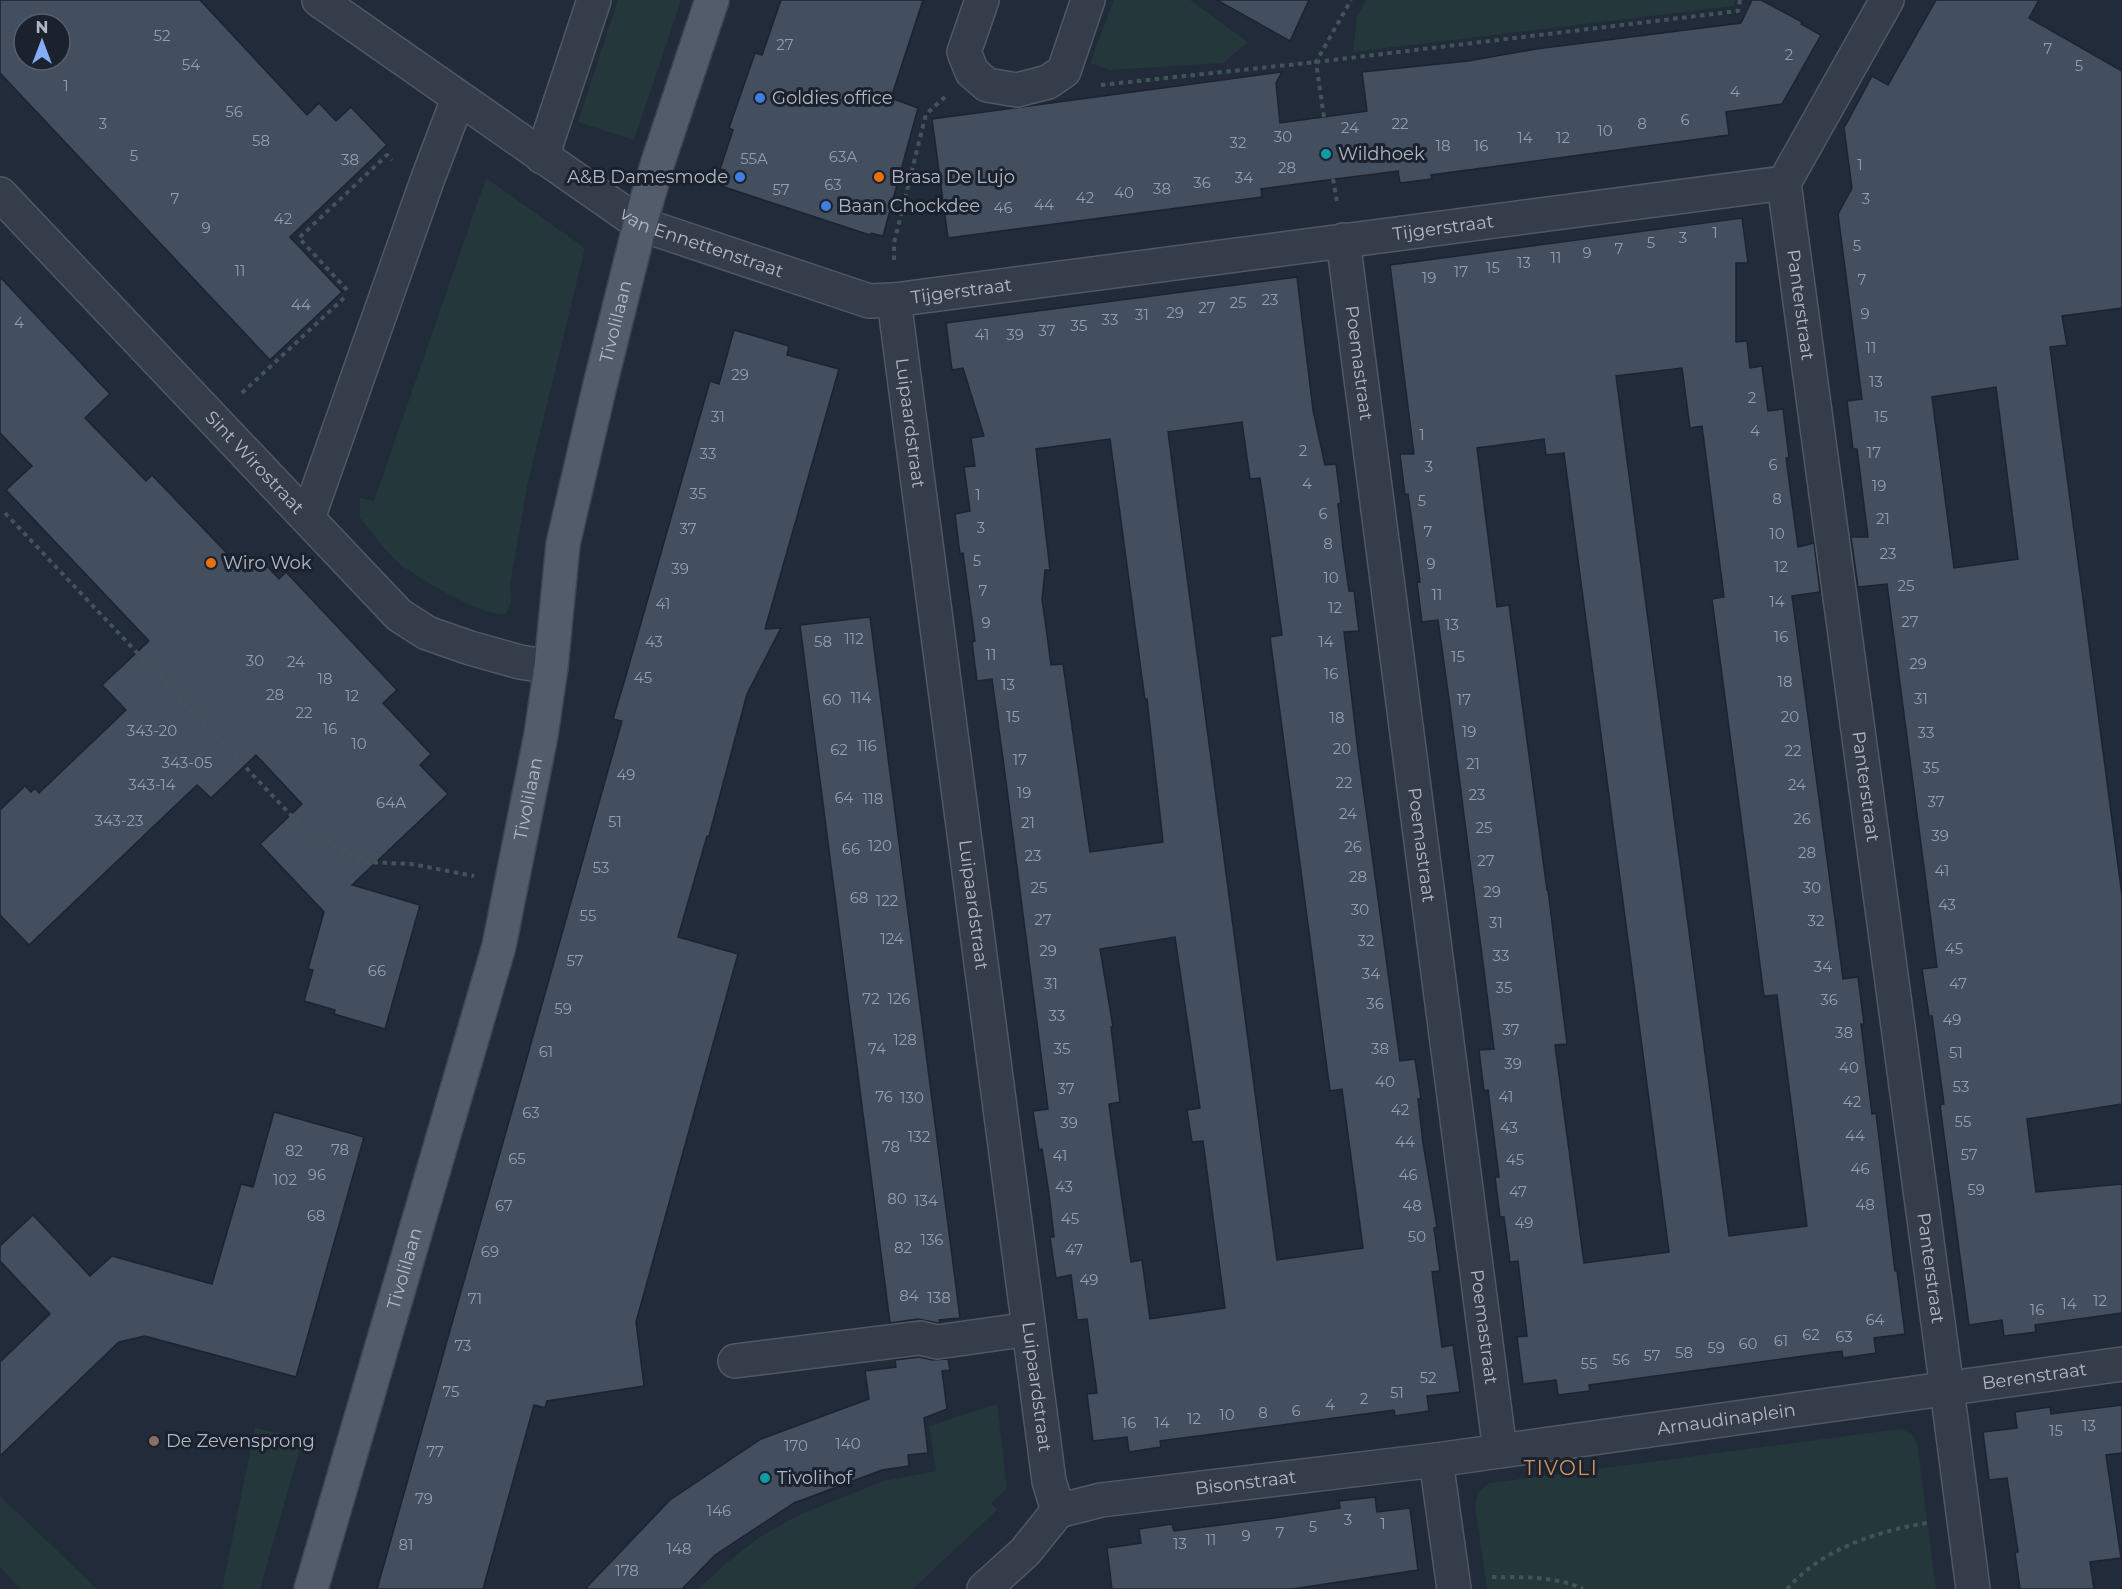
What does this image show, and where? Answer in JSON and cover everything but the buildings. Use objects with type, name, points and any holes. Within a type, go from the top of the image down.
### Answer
[{"type":"main road","name":"Tivolilaan","points":[[311,1589],[499,946],[541,735],[551,667],[563,544],[640,224],[658,162],[712,0]]},
{"type":"street","name":"van Ennettenstraat","points":[[319,0],[542,158],[640,224],[869,301],[894,300]]},
{"type":"street","points":[[542,158],[594,0]]},
{"type":"street","points":[[982,0],[964,52],[972,72],[987,85],[1017,90],[1048,82],[1064,71],[1088,0]]},
{"type":"street","points":[[1784,183],[1887,0]]},
{"type":"street","points":[[308,518],[428,177],[458,99]]},
{"type":"street","name":"Tijgerstraat","points":[[894,300],[1784,183]]},
{"type":"street","name":"Panterstraat","points":[[1784,183],[1947,1389]]},
{"type":"street","name":"Sint Wirostraat","points":[[0,194],[399,615],[427,633],[520,662],[551,667]]},
{"type":"street","name":"Poemastraat","points":[[1343,240],[1500,1451]]},
{"type":"street","name":"Luipaardstraat","points":[[894,300],[1048,1481],[1058,1511]]},
{"type":"street","points":[[735,1361],[920,1338],[937,1342],[1029,1329]]},
{"type":"street","name":"Berenstraat","points":[[1947,1389],[2122,1364]]},
{"type":"street","points":[[1947,1389],[1973,1589]]},
{"type":"street","name":"Arnaudinaplein","points":[[1436,1460],[1947,1389]]},
{"type":"street","points":[[1436,1460],[1453,1583]]},
{"type":"street","name":"Bisonstraat","points":[[1058,1511],[1101,1500],[1436,1460]]},
{"type":"street","points":[[984,1589],[1025,1552],[1058,1511]]},
{"type":"path","points":[[1324,117],[1316,62],[1350,0]]},
{"type":"path","points":[[1064,71],[1096,85],[1316,62],[1738,11],[1740,0]]},
{"type":"path","points":[[894,300],[894,243],[926,114]]},
{"type":"path","points":[[213,421],[349,293],[299,238],[387,155],[401,169],[428,177]]},
{"type":"path","points":[[5,513],[303,828],[364,862],[411,864],[512,883]]},
{"type":"path","points":[[1787,1589],[1796,1579],[1830,1555],[1866,1538],[1893,1528],[1964,1518]]},
{"type":"path","points":[[1453,1583],[1522,1576],[1571,1584],[1583,1589]]},
{"type":"shaded area","points":[[618,0],[681,0],[634,140],[578,122]]},
{"type":"shaded area","points":[[1114,0],[1190,0],[1248,42],[1223,63],[1110,70],[1090,63]]},
{"type":"shaded area","points":[[1366,0],[1735,0],[1734,6],[1353,52],[1357,17]]},
{"type":"shaded area","points":[[486,178],[585,248],[528,482],[510,584],[511,602],[507,613],[498,614],[469,604],[408,570],[389,553],[360,518],[360,498],[374,501]]},
{"type":"shaded area","points":[[997,1404],[1007,1488],[991,1503],[997,1510],[913,1589],[698,1589],[761,1536],[801,1514],[884,1481],[936,1471],[929,1426]]},
{"type":"shaded area","points":[[255,1428],[303,1438],[260,1589],[222,1589]]},
{"type":"shaded area","points":[[1900,1429],[1911,1433],[1917,1442],[1936,1589],[1487,1589],[1475,1506],[1478,1492],[1489,1483]]},
{"type":"shaded area","points":[[0,1496],[97,1589],[20,1589],[0,1567]]},
{"type":"place","name":"Goldies office","points":[[760,98]]},
{"type":"place","name":"Wildhoek","points":[[1326,154]]},
{"type":"place","name":"A&B Damesmode","points":[[740,177]]},
{"type":"place","name":"Brasa De Lujo","points":[[879,177]]},
{"type":"place","name":"Baan Chockdee","points":[[826,206]]},
{"type":"place","name":"Wiro Wok","points":[[211,563]]},
{"type":"place","name":"De Zevensprong","points":[[154,1441]]},
{"type":"place","name":"Tivolihof","points":[[765,1478]]},
{"type":"district","name":"TIVOLI","points":[[1561,1468]]}]
